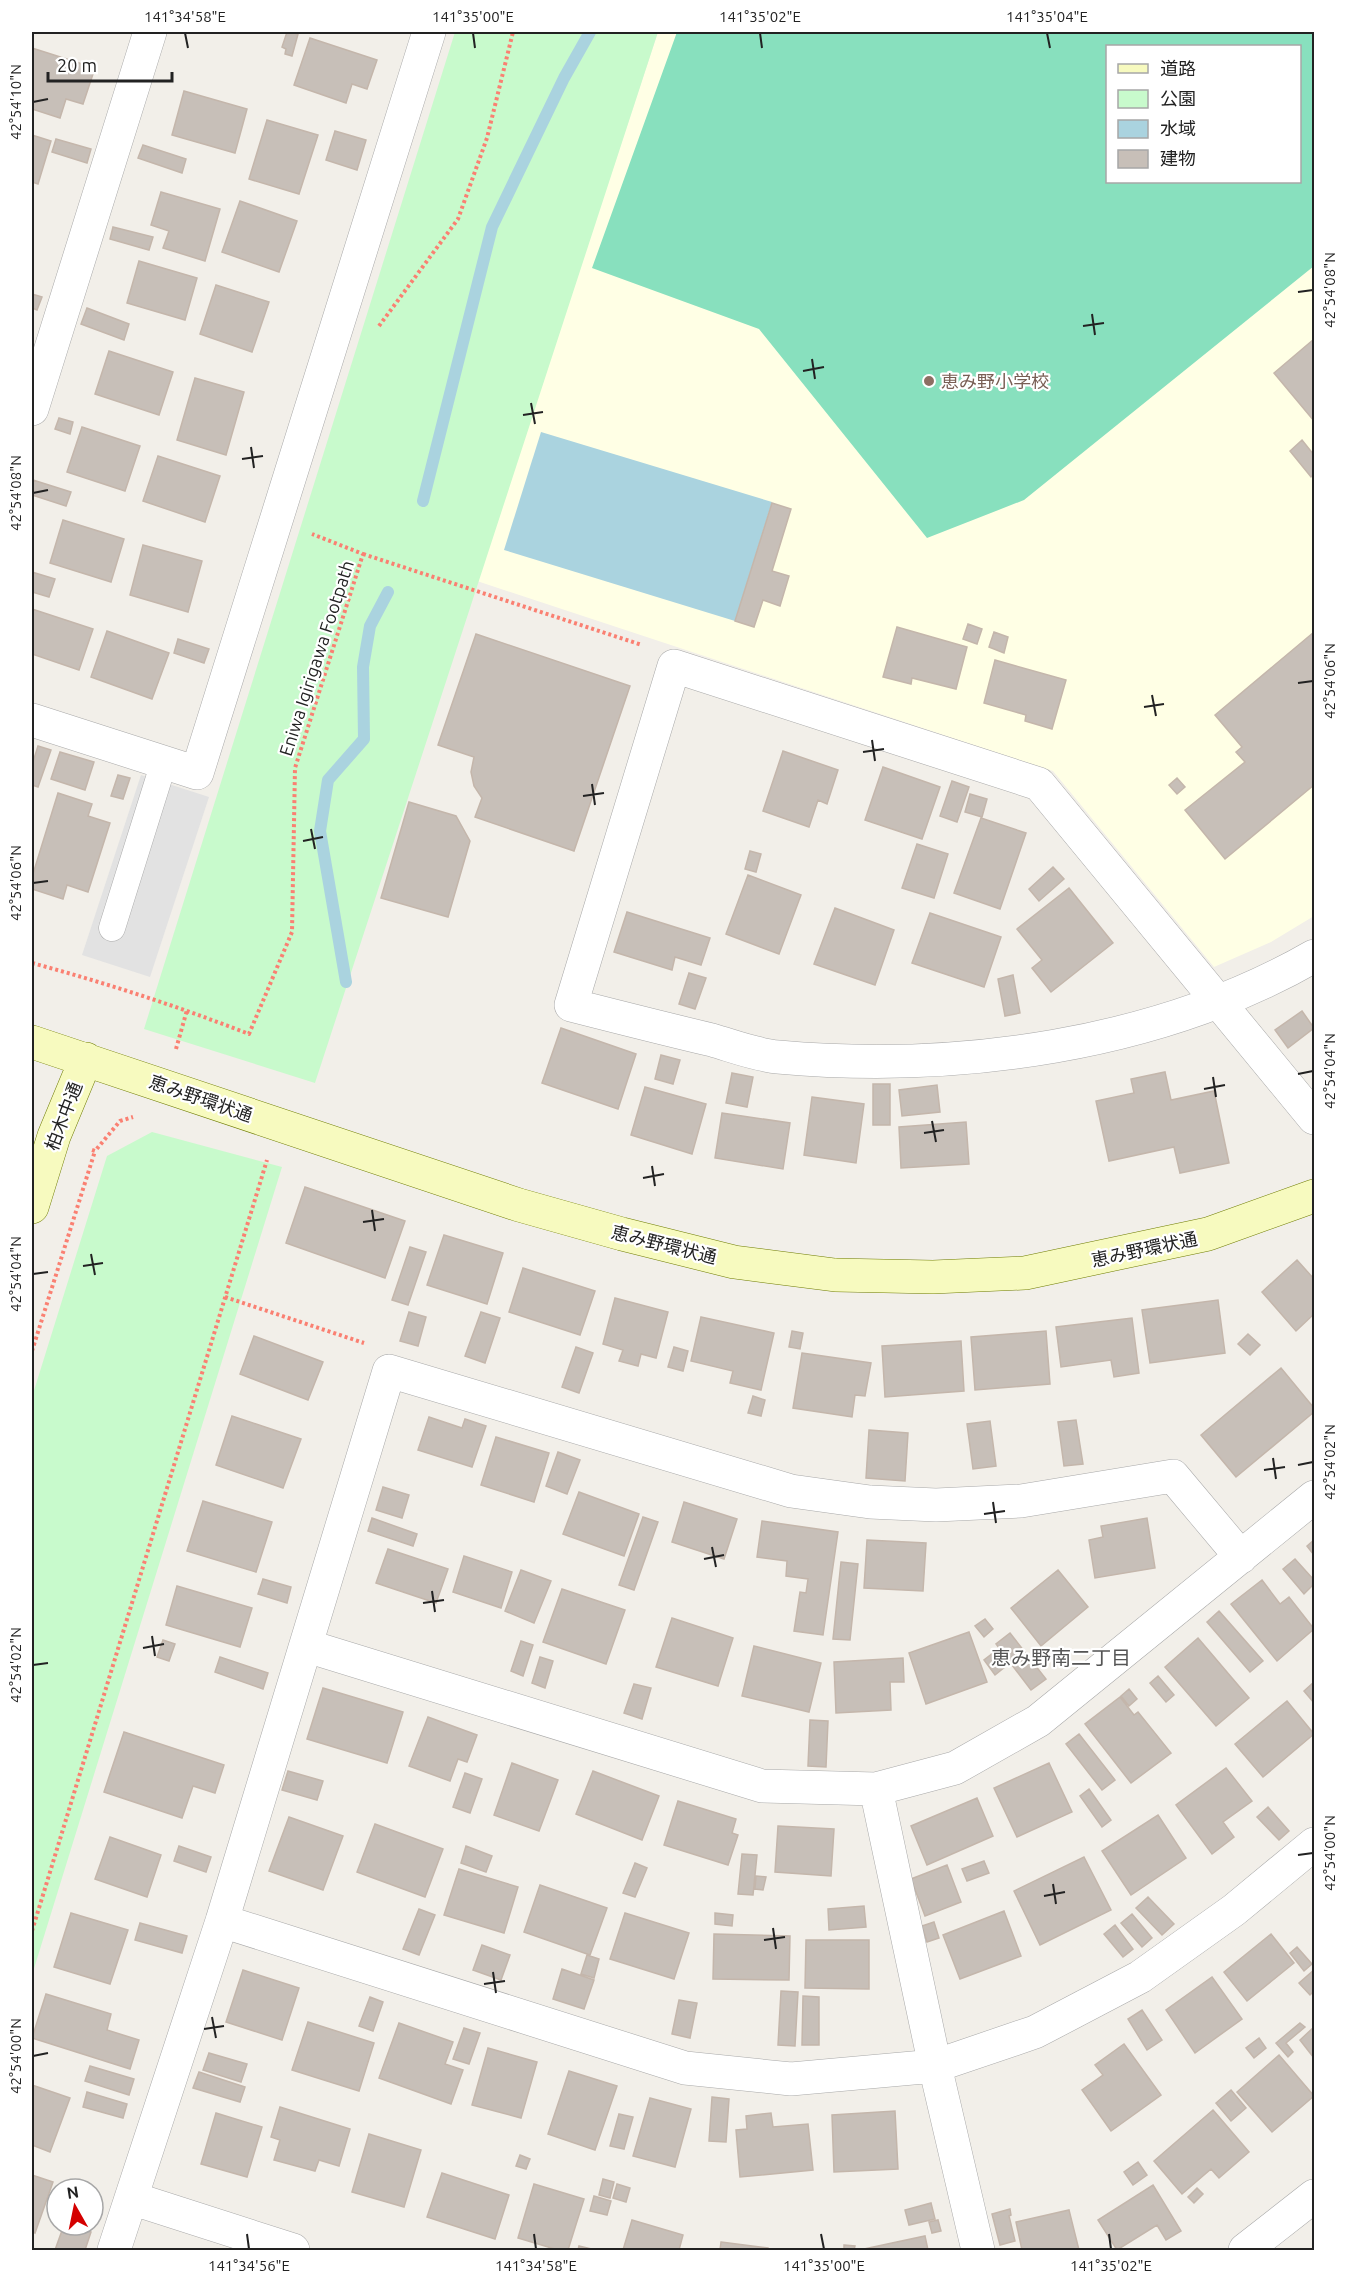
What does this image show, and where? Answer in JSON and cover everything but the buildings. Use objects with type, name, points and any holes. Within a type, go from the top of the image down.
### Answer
[{"type":"street","points":[[32,409],[150,32]]},
{"type":"street","points":[[32,720],[197,773],[429,32]]},
{"type":"street","points":[[1314,956],[1279,976],[1220,1002],[1102,1037],[1030,1050],[931,1061],[776,1057],[571,1005],[674,666],[1039,784],[1220,1002],[1314,1118]]},
{"type":"street","name":"恵み野環状通","points":[[32,1042],[508,1201],[622,1234],[734,1262],[835,1275],[933,1277],[1025,1273],[1208,1234],[1314,1196]]},
{"type":"street","name":"柏木中通","points":[[32,1207],[54,1136],[86,1059]]},
{"type":"street","points":[[114,2250],[222,1921],[308,1646],[389,1371],[791,1491],[825,1496],[870,1502],[936,1505],[1021,1501],[1173,1476],[1241,1557]]},
{"type":"street","points":[[308,1646],[762,1786],[876,1789],[955,1768],[1038,1721],[1314,1497]]},
{"type":"street","points":[[876,1789],[935,2066],[978,2250]]},
{"type":"street","points":[[222,1921],[685,2068],[791,2079],[935,2066],[1035,2032],[1140,1977],[1234,1910],[1314,1844]]},
{"type":"street","points":[[1245,2250],[1314,2196]]},
{"type":"street","points":[[131,2198],[292,2250]]},
{"type":"lane","points":[[111,928],[164,762]]},
{"type":"path","points":[[378,328],[458,219],[487,138],[513,32]]},
{"type":"path","name":"Eniwa Igirigawa Footpath","points":[[32,963],[187,1010],[249,1034],[292,932],[295,768],[363,554],[305,532]]},
{"type":"path","points":[[363,554],[655,650],[674,666]]},
{"type":"path","points":[[165,1086],[187,1010]]},
{"type":"path","points":[[32,1351],[94,1150]]},
{"type":"path","points":[[32,1931],[269,1154]]},
{"type":"path","points":[[225,1297],[374,1346],[389,1371]]},
{"type":"shaded area","name":"恵み野小学校","points":[[658,32],[1314,32],[1314,916],[1271,942],[1214,967],[1053,771],[477,581]]},
{"type":"shaded area","points":[[141,775],[209,797],[150,977],[82,955]]},
{"type":"green space","points":[[455,32],[658,32],[315,1083],[144,1029]]},
{"type":"green space","points":[[677,32],[1314,32],[1314,266],[1024,500],[927,538],[759,329],[592,268]]},
{"type":"green space","points":[[152,1132],[282,1167],[32,1975],[32,1397],[107,1156]]},
{"type":"water","points":[[541,432],[772,502],[735,621],[504,550]]},
{"type":"waterway","points":[[423,501],[492,227],[564,78],[590,32]]},
{"type":"waterway","points":[[346,982],[320,831],[328,780],[364,739],[363,667],[370,626],[388,592]]},
{"type":"place","name":"恵み野小学校","points":[[929,381]]},
{"type":"district","name":"恵み野南二丁目","points":[[1061,1657]]}]
